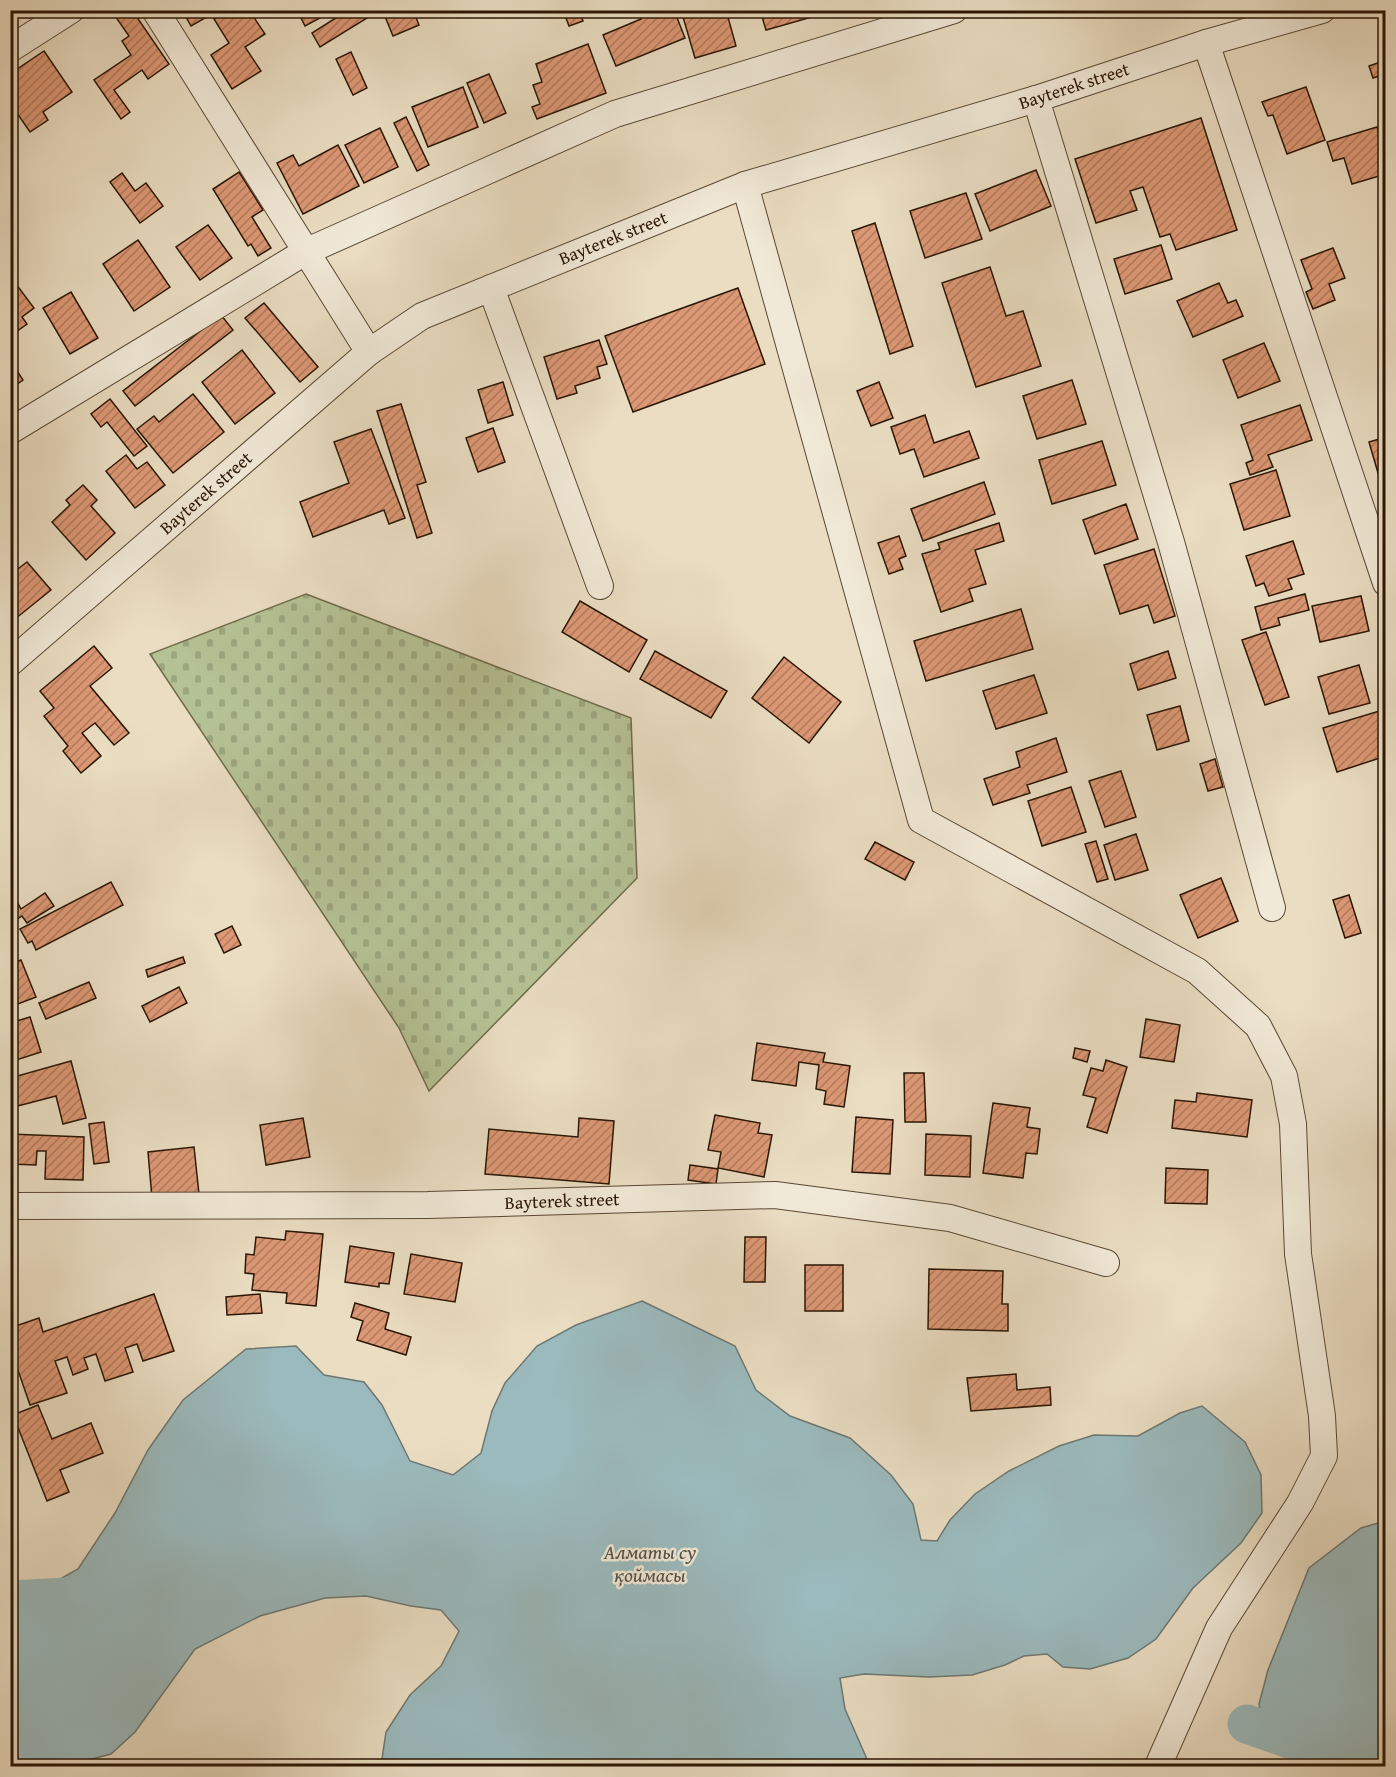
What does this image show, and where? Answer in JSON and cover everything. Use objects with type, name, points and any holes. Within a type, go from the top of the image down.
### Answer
[{"type":"street","points":[[10,49],[71,10]]},
{"type":"street","points":[[155,10],[369,352]]},
{"type":"street","points":[[10,431],[305,252],[615,114],[954,10]]},
{"type":"street","name":"Bayterek street","points":[[10,663],[369,352],[422,316],[745,185],[1036,99],[1206,44],[1322,10]]},
{"type":"street","points":[[1206,44],[1386,583]]},
{"type":"street","points":[[1036,99],[1171,542],[1272,908]]},
{"type":"street","points":[[745,185],[921,820],[1197,971],[1258,1026],[1284,1076],[1293,1124],[1298,1254],[1322,1416],[1324,1456],[1300,1503],[1220,1628],[1158,1767]]},
{"type":"street","points":[[491,288],[600,586]]},
{"type":"street","name":"Bayterek street","points":[[10,1206],[428,1205],[775,1195],[950,1218],[1106,1263]]},
{"type":"green space","points":[[306,594],[631,718],[637,878],[429,1091],[399,1028],[150,654]]},
{"type":"water","name":"Алматы су қоймасы","points":[[642,1301],[735,1346],[756,1390],[790,1416],[850,1438],[891,1475],[913,1504],[921,1540],[937,1541],[950,1520],[975,1494],[1009,1471],[1059,1446],[1094,1435],[1138,1436],[1180,1413],[1202,1406],[1245,1442],[1261,1475],[1262,1513],[1241,1543],[1193,1588],[1156,1639],[1128,1658],[1090,1669],[1063,1667],[1047,1654],[1024,1656],[1005,1665],[972,1675],[929,1677],[864,1674],[840,1678],[845,1709],[870,1766],[384,1766],[382,1759],[386,1732],[410,1695],[441,1666],[459,1631],[441,1610],[366,1596],[325,1598],[260,1616],[195,1649],[135,1732],[111,1754],[71,1766],[11,1766],[11,1621],[44,1588],[78,1569],[115,1513],[148,1450],[183,1400],[246,1349],[296,1346],[324,1375],[364,1382],[382,1405],[410,1461],[453,1475],[481,1453],[492,1411],[505,1383],[537,1346],[576,1325]]},
{"type":"water","points":[[1378,1523],[1386,1524],[1385,1764],[1369,1752],[1318,1761],[1264,1731],[1259,1704],[1268,1670],[1309,1568],[1361,1528]]},
{"type":"building","points":[[111,10],[132,10],[169,64],[148,79],[142,70],[114,90],[130,112],[121,119],[94,80],[131,55],[122,41],[129,36]]},
{"type":"building","points":[[182,10],[219,10],[191,26]]},
{"type":"building","points":[[227,10],[249,10],[265,34],[245,47],[261,71],[232,89],[211,55],[229,43],[214,19]]},
{"type":"building","points":[[297,10],[316,10],[320,18],[305,26]]},
{"type":"building","points":[[336,10],[380,10],[320,47],[312,33],[339,16]]},
{"type":"building","points":[[391,10],[413,10],[419,25],[393,36],[384,14]]},
{"type":"building","points":[[563,10],[579,10],[583,21],[569,26]]},
{"type":"building","points":[[637,10],[674,10],[685,38],[616,66],[603,35],[641,19]]},
{"type":"building","points":[[681,10],[726,10],[736,46],[695,58]]},
{"type":"building","points":[[760,10],[810,10],[812,17],[766,30]]},
{"type":"building","points":[[588,44],[606,93],[537,119],[532,107],[540,104],[533,85],[542,82],[536,64]]},
{"type":"building","points":[[44,51],[72,92],[43,112],[48,120],[30,132],[10,103],[10,74]]},
{"type":"building","points":[[351,52],[367,88],[353,95],[336,59]]},
{"type":"building","points":[[1386,60],[1386,95],[1379,76],[1373,78],[1369,66]]},
{"type":"building","points":[[489,74],[506,113],[484,123],[467,83]]},
{"type":"building","points":[[463,87],[478,127],[428,147],[412,107]]},
{"type":"building","points":[[1306,87],[1325,140],[1287,154],[1273,115],[1268,116],[1262,102]]},
{"type":"building","points":[[406,117],[429,165],[417,171],[394,123]]},
{"type":"building","points":[[1201,118],[1237,230],[1176,250],[1170,234],[1160,237],[1143,187],[1130,191],[1137,210],[1096,223],[1075,159]]},
{"type":"building","points":[[1377,127],[1386,155],[1386,174],[1352,184],[1344,158],[1333,161],[1327,142]]},
{"type":"building","points":[[380,128],[398,167],[364,183],[345,145]]},
{"type":"building","points":[[338,145],[359,186],[303,214],[277,163],[293,155],[299,166]]},
{"type":"building","points":[[1036,170],[1051,206],[990,231],[975,194]]},
{"type":"building","points":[[239,172],[263,210],[252,217],[271,248],[258,256],[251,244],[248,246],[213,189]]},
{"type":"building","points":[[122,173],[135,191],[146,183],[163,206],[140,223],[110,182]]},
{"type":"building","points":[[966,193],[982,239],[925,258],[910,211]]},
{"type":"building","points":[[875,223],[913,346],[890,354],[852,231]]},
{"type":"building","points":[[208,225],[232,258],[200,280],[176,247]]},
{"type":"building","points":[[138,240],[170,287],[134,311],[103,264]]},
{"type":"building","points":[[1161,245],[1172,279],[1125,294],[1114,259]]},
{"type":"building","points":[[1333,248],[1345,278],[1329,284],[1335,300],[1313,309],[1306,292],[1312,289],[1301,260]]},
{"type":"building","points":[[990,267],[1006,316],[1023,311],[1041,366],[976,387],[942,283]]},
{"type":"building","points":[[10,276],[34,308],[22,317],[27,324],[13,334],[10,330]]},
{"type":"building","points":[[1219,283],[1228,303],[1236,300],[1243,316],[1193,337],[1177,301]]},
{"type":"building","points":[[738,288],[765,364],[633,412],[605,336]]},
{"type":"building","points":[[71,292],[98,338],[70,354],[43,308]]},
{"type":"building","points":[[264,303],[318,367],[300,382],[245,318]]},
{"type":"building","points":[[221,315],[233,330],[135,406],[123,391]]},
{"type":"building","points":[[599,340],[607,364],[597,367],[600,378],[575,386],[577,393],[557,399],[544,357]]},
{"type":"building","points":[[1264,343],[1280,381],[1238,398],[1223,360]]},
{"type":"building","points":[[242,350],[275,393],[235,424],[202,382]]},
{"type":"building","points":[[10,360],[23,380],[10,389]]},
{"type":"building","points":[[1072,380],[1086,424],[1037,439],[1023,396]]},
{"type":"building","points":[[503,382],[513,415],[488,423],[478,390]]},
{"type":"building","points":[[879,382],[893,418],[871,426],[857,391]]},
{"type":"building","points":[[193,394],[224,432],[173,473],[137,429],[154,416],[159,422]]},
{"type":"building","points":[[110,399],[147,446],[134,456],[107,422],[101,427],[91,414]]},
{"type":"building","points":[[401,404],[426,482],[417,485],[432,533],[417,538],[377,411]]},
{"type":"building","points":[[1300,405],[1312,440],[1268,455],[1273,467],[1250,475],[1246,463],[1253,460],[1241,425]]},
{"type":"building","points":[[925,415],[934,443],[969,431],[979,458],[924,477],[914,449],[900,454],[891,427]]},
{"type":"building","points":[[493,428],[505,462],[478,472],[466,438]]},
{"type":"building","points":[[371,429],[405,518],[389,524],[384,510],[313,537],[300,502],[349,483],[334,442]]},
{"type":"building","points":[[1386,437],[1386,470],[1378,473],[1369,442]]},
{"type":"building","points":[[1102,441],[1116,485],[1052,504],[1039,460]]},
{"type":"building","points":[[126,455],[137,469],[147,462],[165,485],[135,508],[106,471]]},
{"type":"building","points":[[1276,470],[1290,516],[1244,530],[1230,484]]},
{"type":"building","points":[[984,482],[995,514],[923,541],[911,509]]},
{"type":"building","points":[[83,485],[97,500],[91,506],[115,533],[86,560],[52,522],[70,505],[66,500]]},
{"type":"building","points":[[1126,504],[1138,539],[1095,554],[1083,520]]},
{"type":"building","points":[[999,523],[1004,541],[975,550],[986,584],[969,589],[973,601],[941,612],[922,554],[940,549],[938,543]]},
{"type":"building","points":[[899,536],[906,556],[899,559],[903,569],[889,574],[878,543]]},
{"type":"building","points":[[1293,541],[1304,574],[1288,579],[1292,589],[1269,596],[1264,583],[1256,586],[1246,556]]},
{"type":"building","points":[[1154,549],[1175,616],[1154,623],[1148,605],[1120,614],[1104,565]]},
{"type":"building","points":[[27,562],[51,590],[10,623],[10,575]]},
{"type":"building","points":[[1305,594],[1309,610],[1278,618],[1280,625],[1261,630],[1255,607]]},
{"type":"building","points":[[1361,596],[1369,631],[1320,642],[1312,606]]},
{"type":"building","points":[[580,601],[647,640],[629,672],[562,632]]},
{"type":"building","points":[[1021,609],[1033,649],[926,681],[914,641]]},
{"type":"building","points":[[1266,632],[1289,697],[1265,705],[1242,640]]},
{"type":"building","points":[[94,646],[112,668],[90,686],[129,733],[114,745],[95,723],[82,733],[101,756],[81,773],[63,751],[68,746],[44,716],[54,708],[40,691]]},
{"type":"building","points":[[655,651],[727,691],[711,718],[640,679]]},
{"type":"building","points":[[1168,651],[1176,678],[1138,690],[1130,664]]},
{"type":"building","points":[[784,657],[841,702],[809,743],[752,698]]},
{"type":"building","points":[[1359,665],[1370,703],[1329,714],[1318,677]]},
{"type":"building","points":[[1034,675],[1047,713],[996,729],[983,691]]},
{"type":"building","points":[[1180,706],[1189,741],[1157,750],[1147,715]]},
{"type":"building","points":[[1386,709],[1386,738],[1383,738],[1386,756],[1337,772],[1323,728]]},
{"type":"building","points":[[1056,738],[1067,772],[1027,785],[1030,793],[993,805],[984,779],[1020,767],[1016,752]]},
{"type":"building","points":[[1215,759],[1223,787],[1208,791],[1200,764]]},
{"type":"building","points":[[1121,771],[1136,817],[1105,827],[1089,781]]},
{"type":"building","points":[[1071,787],[1086,832],[1042,846],[1028,801]]},
{"type":"building","points":[[1136,834],[1148,870],[1115,880],[1104,845]]},
{"type":"building","points":[[1096,841],[1108,879],[1097,882],[1085,844]]},
{"type":"building","points":[[875,842],[914,862],[905,880],[865,859]]},
{"type":"building","points":[[1221,878],[1238,921],[1198,938],[1180,895]]},
{"type":"building","points":[[111,882],[123,905],[36,950],[32,941],[28,943],[20,929]]},
{"type":"building","points":[[45,893],[54,906],[27,923],[22,916],[10,924],[10,901],[15,898],[21,909]]},
{"type":"building","points":[[1349,895],[1361,933],[1345,938],[1333,900]]},
{"type":"building","points":[[232,926],[241,945],[224,953],[215,934]]},
{"type":"building","points":[[183,957],[185,963],[148,977],[146,970]]},
{"type":"building","points":[[21,960],[36,997],[10,1007],[10,964]]},
{"type":"building","points":[[89,982],[96,998],[46,1019],[39,1003]]},
{"type":"building","points":[[179,987],[187,1003],[150,1022],[142,1006]]},
{"type":"building","points":[[30,1017],[41,1052],[10,1062],[10,1023]]},
{"type":"building","points":[[1146,1019],[1180,1025],[1174,1062],[1140,1057]]},
{"type":"building","points":[[757,1043],[825,1053],[823,1062],[850,1066],[844,1107],[824,1104],[826,1091],[816,1089],[819,1065],[799,1062],[796,1086],[752,1080]]},
{"type":"building","points":[[1075,1048],[1090,1051],[1087,1062],[1073,1058]]},
{"type":"building","points":[[1106,1060],[1127,1067],[1107,1133],[1087,1127],[1096,1098],[1083,1095],[1091,1068],[1103,1071]]},
{"type":"building","points":[[71,1061],[86,1118],[63,1124],[56,1096],[10,1108],[10,1078]]},
{"type":"building","points":[[904,1073],[924,1073],[926,1122],[905,1122]]},
{"type":"building","points":[[1197,1093],[1252,1100],[1247,1137],[1172,1128],[1175,1100],[1196,1102]]},
{"type":"building","points":[[993,1103],[1030,1108],[1027,1127],[1040,1129],[1037,1154],[1026,1153],[1023,1178],[983,1173]]},
{"type":"building","points":[[715,1115],[760,1123],[758,1133],[772,1135],[764,1177],[718,1168],[721,1152],[708,1150]]},
{"type":"building","points":[[856,1117],[893,1120],[890,1174],[852,1172]]},
{"type":"building","points":[[303,1118],[310,1157],[266,1165],[260,1125]]},
{"type":"building","points":[[579,1118],[614,1121],[609,1184],[485,1174],[489,1129],[578,1137]]},
{"type":"building","points":[[104,1122],[109,1162],[94,1164],[89,1124]]},
{"type":"building","points":[[10,1134],[84,1137],[83,1180],[45,1179],[46,1151],[37,1151],[36,1165],[10,1164]]},
{"type":"building","points":[[926,1134],[971,1136],[970,1177],[925,1175]]},
{"type":"building","points":[[194,1147],[199,1194],[152,1198],[148,1152]]},
{"type":"building","points":[[690,1165],[718,1169],[716,1184],[688,1180]]},
{"type":"building","points":[[1166,1168],[1208,1170],[1207,1204],[1165,1203]]},
{"type":"building","points":[[286,1231],[323,1234],[316,1306],[286,1303],[287,1293],[252,1290],[254,1274],[245,1273],[246,1254],[254,1255],[256,1237],[285,1240]]},
{"type":"building","points":[[745,1237],[766,1237],[765,1282],[744,1282]]},
{"type":"building","points":[[350,1246],[394,1253],[389,1284],[379,1283],[379,1287],[345,1282]]},
{"type":"building","points":[[411,1254],[462,1263],[455,1302],[404,1294]]},
{"type":"building","points":[[805,1265],[843,1265],[843,1311],[805,1311]]},
{"type":"building","points":[[929,1269],[1003,1271],[1002,1304],[1008,1304],[1008,1331],[928,1329]]},
{"type":"building","points":[[154,1294],[174,1351],[143,1361],[137,1344],[125,1348],[133,1372],[105,1381],[96,1354],[84,1358],[88,1369],[73,1375],[67,1357],[55,1361],[67,1393],[30,1405],[12,1353],[17,1351],[10,1328],[39,1318],[43,1332]]},
{"type":"building","points":[[260,1294],[262,1313],[227,1315],[226,1297]]},
{"type":"building","points":[[355,1303],[389,1313],[385,1329],[411,1337],[406,1355],[357,1340],[363,1321],[351,1317]]},
{"type":"building","points":[[1016,1374],[1017,1390],[1050,1387],[1051,1405],[971,1411],[967,1378]]},
{"type":"building","points":[[38,1405],[52,1439],[91,1423],[103,1453],[60,1470],[69,1492],[47,1501],[13,1415]]},
{"type":"waterway","points":[[10,1600],[87,1596]]},
{"type":"waterway","points":[[1247,1724],[1366,1766]]}]
